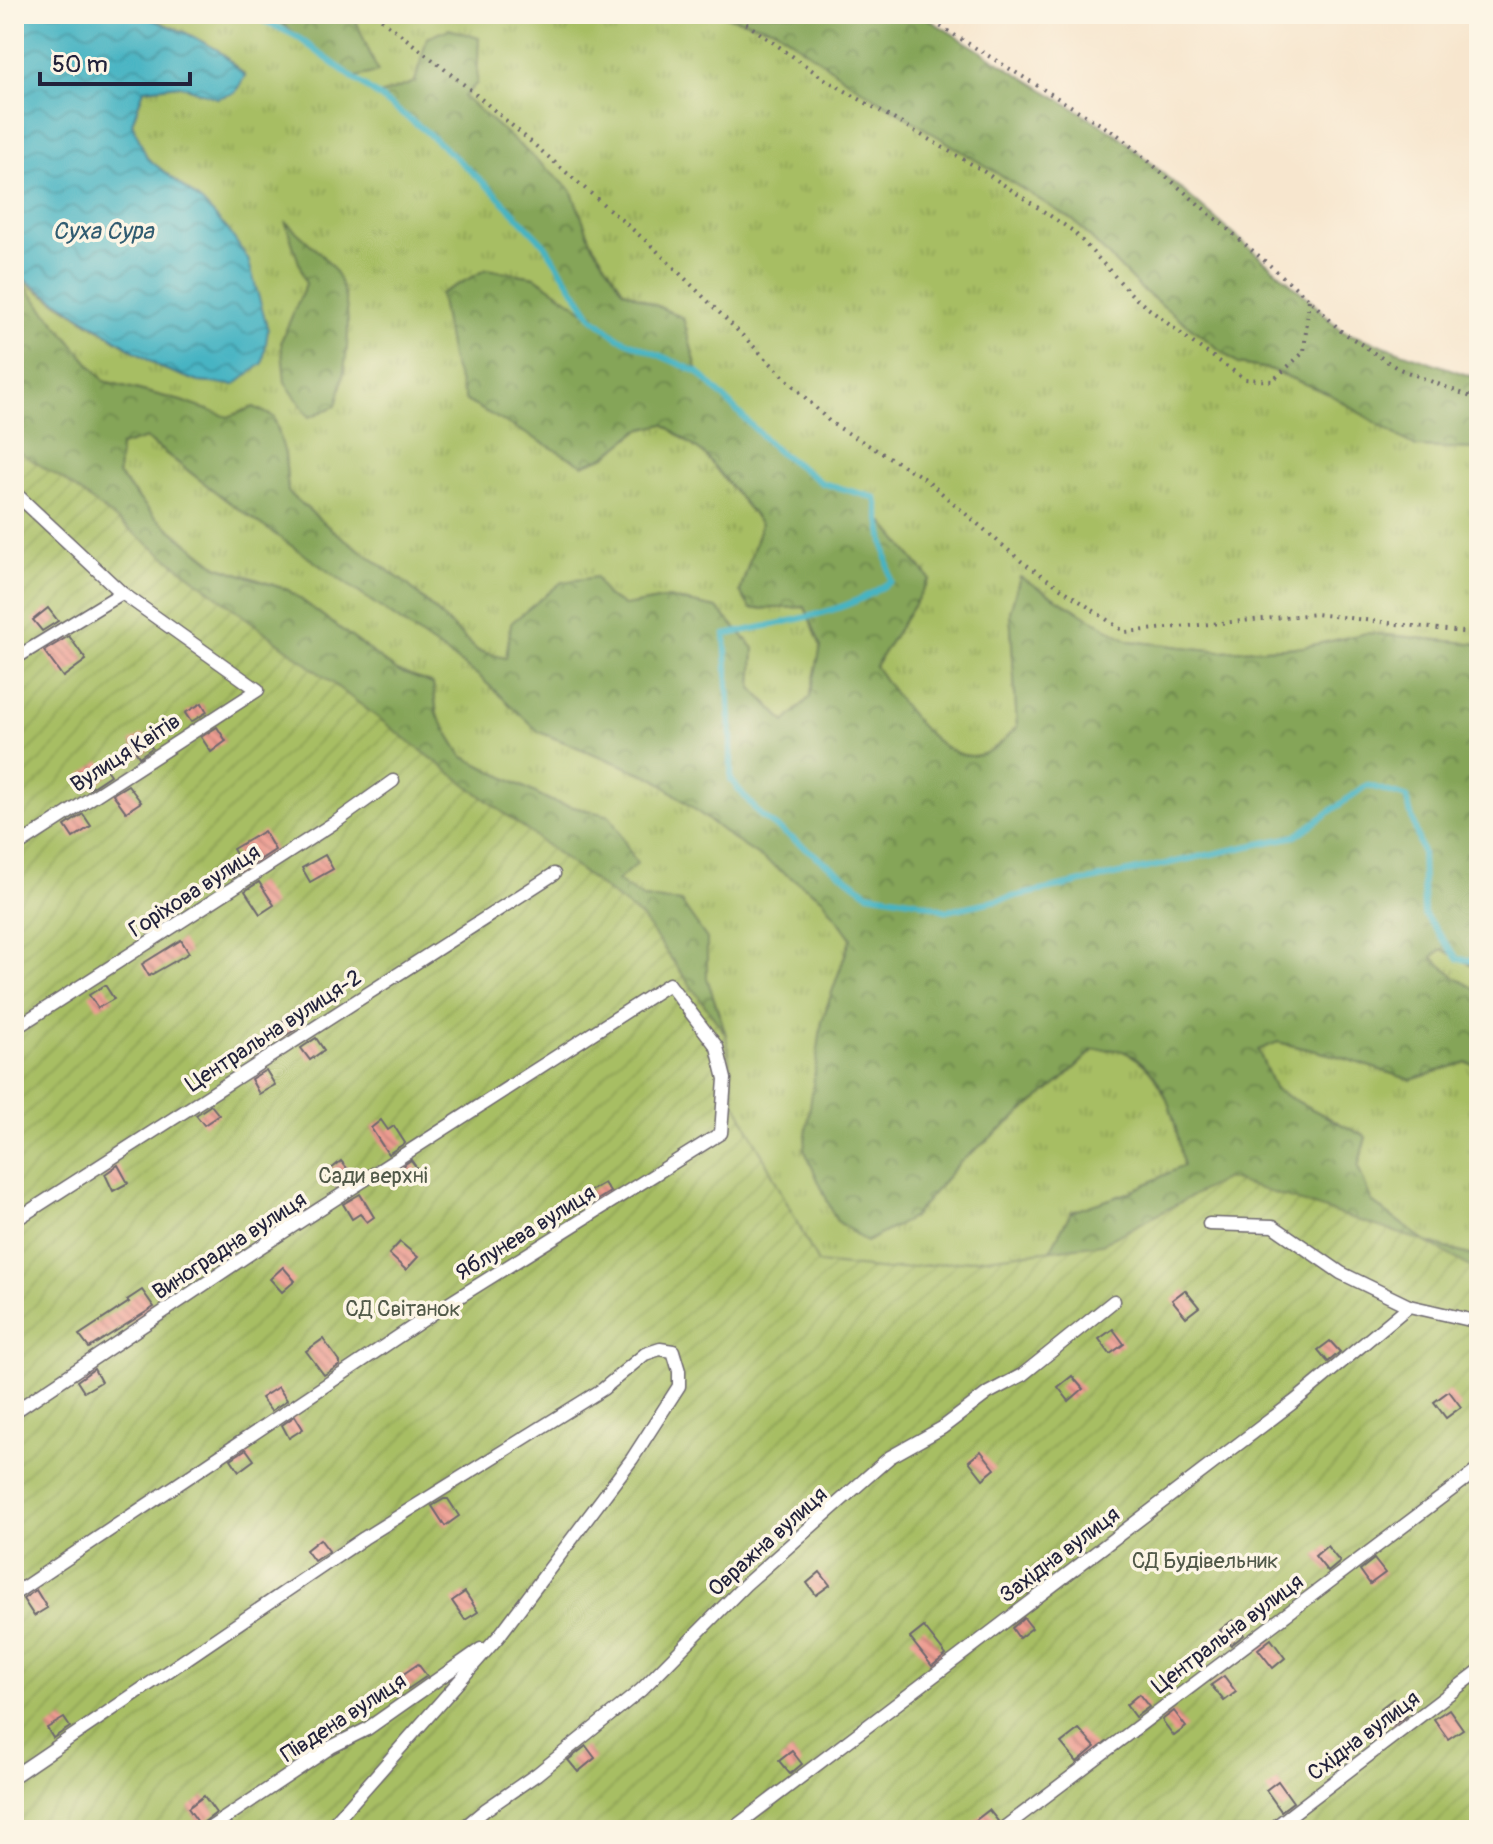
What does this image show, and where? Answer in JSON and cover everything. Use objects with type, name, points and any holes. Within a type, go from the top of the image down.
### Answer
[{"type":"lane","points":[[14,492],[122,593],[14,659]]},
{"type":"lane","name":"Вулиця Квітів","points":[[14,848],[258,690],[122,593]]},
{"type":"lane","name":"Горіхова вулиця","points":[[14,1029],[324,830],[393,781]]},
{"type":"lane","name":"Центральна вулиця-2","points":[[14,1221],[554,874]]},
{"type":"lane","name":"Виноградна вулиця","points":[[14,1412],[251,1253],[669,984]]},
{"type":"lane","name":"Яблунева вулиця","points":[[14,1594],[432,1314],[721,1133],[725,1079],[717,1047],[669,984]]},
{"type":"lane","points":[[1209,1224],[1273,1226],[1341,1273],[1409,1306],[1479,1322]]},
{"type":"lane","name":"Овражна вулиця","points":[[461,1830],[537,1774],[641,1690],[745,1585],[890,1457],[942,1428],[988,1393],[1022,1375],[1114,1301]]},
{"type":"lane","name":"Західна вулиця","points":[[731,1830],[1295,1401],[1409,1306]]},
{"type":"lane","points":[[14,1776],[364,1538],[603,1389],[645,1354],[660,1349],[673,1351],[679,1371],[679,1386],[632,1459],[499,1636],[328,1830]]},
{"type":"lane","name":"Центральна вулиця","points":[[1001,1830],[1479,1469]]},
{"type":"lane","name":"Південа вулиця","points":[[207,1830],[331,1747],[367,1729],[499,1636]]},
{"type":"lane","name":"Східна вулиця","points":[[1271,1830],[1479,1671]]},
{"type":"path","points":[[375,14],[472,91],[654,248],[831,423],[924,478],[1021,561],[1125,632],[1316,614],[1479,634]]},
{"type":"path","points":[[733,14],[823,78],[957,155],[1073,231],[1135,298],[1245,379],[1272,381],[1304,352],[1309,299]]},
{"type":"path","points":[[920,14],[1118,135],[1309,299],[1341,331],[1397,368],[1479,400]]},
{"type":"green space","points":[[138,14],[270,14],[352,78],[377,71],[353,14],[717,14],[776,29],[850,82],[1074,221],[1140,288],[1238,364],[1269,369],[1329,394],[1416,447],[1479,449],[1479,644],[1367,633],[1303,647],[1220,651],[1129,641],[1020,577],[1010,611],[1017,727],[997,746],[979,755],[958,754],[944,746],[917,722],[875,666],[930,579],[882,521],[876,498],[822,483],[775,449],[698,372],[683,318],[623,290],[592,243],[571,190],[464,97],[427,38],[415,82],[378,96],[444,146],[509,204],[545,244],[569,280],[592,317],[535,277],[487,269],[606,456],[639,430],[664,424],[704,454],[761,524],[740,592],[751,609],[805,607],[821,647],[810,697],[786,723],[752,688],[754,648],[669,598],[625,606],[606,596],[506,659],[478,651],[408,585],[331,529],[288,492],[285,454],[254,407],[228,418],[181,401],[104,381],[19,279],[161,368],[199,382],[235,385],[203,203],[147,158],[132,123],[144,89],[180,85],[218,98],[245,75],[218,50],[184,32]]},
{"type":"green space","points":[[270,14],[353,14],[378,72],[352,78]]},
{"type":"green space","points":[[717,14],[920,14],[1118,135],[1309,299],[1341,331],[1479,379],[1479,449],[1416,447],[1329,394],[1269,369],[1238,364],[1140,288],[1074,221],[850,82],[776,29]]},
{"type":"green space","points":[[449,29],[479,38],[477,83],[464,97],[571,190],[592,243],[623,290],[683,318],[698,372],[775,449],[822,483],[876,498],[882,521],[930,579],[875,666],[917,722],[944,746],[958,754],[979,755],[997,746],[1017,727],[1010,611],[1020,577],[1129,641],[1220,651],[1303,647],[1367,633],[1479,644],[1479,969],[1442,949],[1432,957],[1455,977],[1479,991],[1479,1067],[1466,1062],[1411,1080],[1337,1056],[1278,1042],[1258,1050],[1275,1090],[1366,1137],[1358,1167],[1372,1202],[1426,1242],[1479,1258],[1479,1347],[1041,1267],[1071,1212],[1128,1193],[1183,1166],[1173,1117],[1160,1085],[1139,1060],[1118,1050],[1093,1050],[1062,1080],[959,1163],[912,1218],[866,1242],[836,1220],[804,1149],[822,1021],[851,938],[822,898],[733,839],[654,778],[539,732],[479,676],[230,503],[146,438],[120,446],[118,475],[154,516],[216,566],[288,590],[397,671],[433,684],[437,715],[462,756],[553,802],[610,816],[637,864],[617,881],[643,898],[681,902],[707,939],[707,978],[726,1035],[641,917],[558,854],[14,597],[14,273],[104,381],[228,417],[254,407],[274,417],[285,454],[288,492],[331,529],[408,585],[478,651],[506,658],[511,623],[562,582],[596,577],[606,596],[625,606],[669,598],[717,608],[754,648],[752,688],[785,722],[810,697],[821,646],[805,607],[751,609],[740,592],[761,524],[704,454],[664,424],[639,430],[606,456],[583,465],[466,401],[451,358],[440,294],[487,269],[535,277],[591,315],[550,251],[506,202],[443,146],[377,96],[415,82],[427,38]]},
{"type":"green space","points":[[285,221],[330,264],[346,301],[348,337],[336,406],[309,417],[285,382],[281,341],[306,284]]},
{"type":"green space","points":[[145,438],[230,503],[479,676],[539,732],[654,778],[733,839],[822,898],[851,938],[822,1021],[912,1218],[959,1163],[1062,1080],[1094,1050],[1125,1052],[1151,1072],[1168,1101],[1184,1166],[1128,1193],[1071,1212],[1041,1267],[717,1453],[726,1035],[707,978],[707,939],[680,902],[643,898],[616,881],[610,816],[553,802],[462,756],[437,715],[433,684],[397,671],[288,590],[217,566],[154,516],[118,475],[120,446]]},
{"type":"green space","name":"Сади верхні","points":[[14,449],[64,480],[641,917],[726,1035],[735,1102],[818,1263],[888,1270],[1102,1244],[1226,1178],[1426,1242],[1479,1272],[1479,1830],[14,1830]]},
{"type":"green space","points":[[1442,949],[1479,969],[1479,991],[1455,977],[1432,957]]},
{"type":"green space","points":[[1277,1042],[1337,1056],[1411,1080],[1466,1062],[1479,1067],[1479,1258],[1426,1242],[1372,1202],[1358,1167],[1366,1137],[1275,1090],[1258,1050]]},
{"type":"water","name":"Суха Сура","points":[[14,14],[138,14],[184,32],[218,50],[245,76],[235,93],[217,98],[180,85],[144,89],[132,123],[147,158],[203,203],[228,230],[248,259],[268,330],[263,363],[235,385],[199,382],[161,368],[14,273]]},
{"type":"building","points":[[48,608],[58,621],[42,631],[33,620]]},
{"type":"building","points":[[69,636],[86,660],[63,677],[44,651]]},
{"type":"building","points":[[202,703],[207,712],[191,722],[185,713]]},
{"type":"building","points":[[217,727],[226,741],[211,752],[201,737]]},
{"type":"building","points":[[143,734],[152,748],[139,757],[130,742]]},
{"type":"building","points":[[100,761],[110,775],[89,789],[80,776]]},
{"type":"building","points":[[128,785],[141,802],[126,812],[113,794]]},
{"type":"building","points":[[83,814],[91,826],[73,838],[65,826]]},
{"type":"building","points":[[264,831],[275,850],[232,878],[223,865],[237,856],[233,849]]},
{"type":"building","points":[[325,855],[333,869],[310,882],[302,868]]},
{"type":"building","points":[[259,882],[274,905],[260,914],[245,891]]},
{"type":"building","points":[[181,940],[189,953],[149,976],[142,964]]},
{"type":"building","points":[[105,985],[114,999],[98,1008],[89,995]]},
{"type":"building","points":[[287,1018],[295,1030],[280,1039],[273,1028]]},
{"type":"building","points":[[316,1038],[324,1050],[310,1060],[301,1048]]},
{"type":"building","points":[[266,1070],[275,1085],[259,1094],[251,1079]]},
{"type":"building","points":[[211,1105],[219,1115],[204,1125],[196,1115]]},
{"type":"building","points":[[381,1120],[388,1130],[394,1126],[405,1143],[388,1154],[371,1128]]},
{"type":"building","points":[[411,1160],[419,1171],[406,1181],[398,1169]]},
{"type":"building","points":[[341,1161],[353,1175],[337,1187],[325,1174]]},
{"type":"building","points":[[118,1165],[128,1183],[113,1191],[105,1174]]},
{"type":"building","points":[[604,1183],[610,1192],[591,1204],[585,1194]]},
{"type":"building","points":[[360,1194],[374,1217],[367,1222],[360,1214],[352,1219],[343,1204]]},
{"type":"building","points":[[400,1242],[418,1257],[406,1270],[389,1254]]},
{"type":"building","points":[[283,1267],[295,1281],[282,1292],[270,1279]]},
{"type":"building","points":[[142,1290],[154,1307],[89,1348],[79,1335]]},
{"type":"building","points":[[1185,1290],[1199,1307],[1186,1317],[1172,1300]]},
{"type":"building","points":[[1113,1329],[1124,1344],[1110,1354],[1099,1339]]},
{"type":"building","points":[[323,1339],[340,1362],[324,1375],[306,1351]]},
{"type":"building","points":[[1330,1341],[1340,1352],[1328,1362],[1318,1350]]},
{"type":"building","points":[[94,1369],[101,1382],[84,1392],[77,1381]]},
{"type":"building","points":[[1072,1376],[1083,1389],[1069,1401],[1058,1387]]},
{"type":"building","points":[[278,1387],[287,1400],[271,1411],[261,1398]]},
{"type":"building","points":[[1449,1391],[1461,1407],[1446,1418],[1434,1402]]},
{"type":"building","points":[[295,1416],[303,1429],[289,1438],[282,1425]]},
{"type":"building","points":[[246,1449],[254,1460],[239,1471],[231,1459]]},
{"type":"building","points":[[981,1451],[995,1469],[983,1479],[969,1461]]},
{"type":"building","points":[[448,1499],[459,1516],[445,1526],[432,1506]]},
{"type":"building","points":[[320,1539],[329,1551],[314,1561],[306,1550]]},
{"type":"building","points":[[1327,1546],[1340,1562],[1328,1572],[1315,1556]]},
{"type":"building","points":[[1374,1559],[1385,1573],[1370,1584],[1360,1570]]},
{"type":"building","points":[[820,1572],[830,1585],[816,1595],[807,1583]]},
{"type":"building","points":[[36,1590],[47,1608],[34,1616],[23,1599]]},
{"type":"building","points":[[465,1592],[478,1612],[465,1620],[452,1601]]},
{"type":"building","points":[[1024,1618],[1032,1628],[1019,1638],[1012,1628]]},
{"type":"building","points":[[1233,1620],[1244,1635],[1231,1645],[1220,1630]]},
{"type":"building","points":[[924,1627],[946,1655],[932,1666],[910,1638]]},
{"type":"building","points":[[1271,1639],[1285,1658],[1273,1668],[1258,1649]]},
{"type":"building","points":[[418,1664],[427,1676],[408,1689],[399,1677]]},
{"type":"building","points":[[1224,1676],[1236,1692],[1224,1701],[1211,1685]]},
{"type":"building","points":[[1139,1694],[1149,1707],[1135,1717],[1126,1705]]},
{"type":"building","points":[[1393,1699],[1406,1716],[1393,1725],[1381,1708]]},
{"type":"building","points":[[1449,1709],[1463,1729],[1448,1739],[1434,1719]]},
{"type":"building","points":[[1174,1711],[1186,1727],[1174,1736],[1162,1720]]},
{"type":"building","points":[[64,1718],[70,1727],[53,1738],[47,1728]]},
{"type":"building","points":[[1079,1729],[1095,1747],[1077,1762],[1061,1743]]},
{"type":"building","points":[[586,1746],[595,1758],[578,1772],[568,1760]]},
{"type":"building","points":[[792,1751],[802,1764],[790,1774],[779,1761]]},
{"type":"building","points":[[1278,1781],[1293,1802],[1281,1811],[1266,1790]]},
{"type":"building","points":[[204,1796],[216,1813],[200,1825],[188,1808]]},
{"type":"building","points":[[989,1810],[998,1821],[992,1830],[963,1830]]},
{"type":"waterway","points":[[250,14],[296,36],[423,129],[493,191],[544,244],[592,317],[617,337],[698,372],[775,449],[822,483],[876,498],[891,581],[873,593],[833,610],[725,635],[731,780],[761,816],[868,893],[916,901],[947,911],[1296,836],[1367,785],[1406,797],[1422,852],[1424,914],[1458,959],[1479,961]]},
{"type":"park label","name":"СД Світанок","points":[[403,1308]]},
{"type":"park label","name":"СД Будівельник","points":[[1205,1560]]}]
